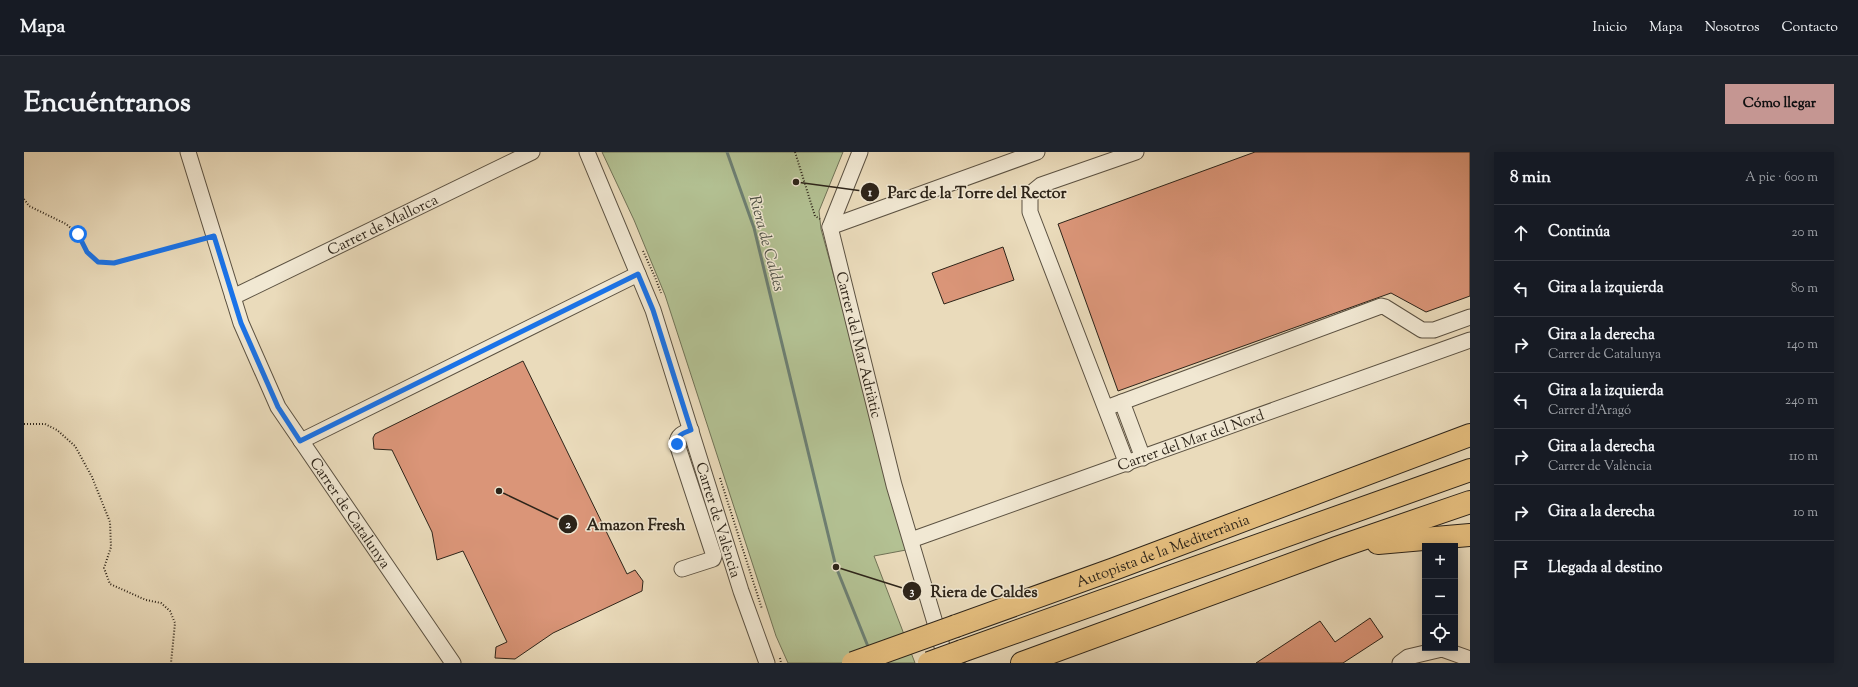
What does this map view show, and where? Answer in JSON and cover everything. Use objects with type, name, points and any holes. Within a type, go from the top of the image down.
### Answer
[{"type":"highway","points":[[1348,480],[1470,421]]},
{"type":"highway","name":"Autopista de la Mediterrània","points":[[853,663],[1114,569],[1470,435]]},
{"type":"highway","name":"Autopista de la Mediterrània","points":[[929,663],[954,657],[1470,470]]},
{"type":"highway","points":[[1022,663],[1336,548],[1470,502]]},
{"type":"highway","points":[[1336,548],[1470,535]]},
{"type":"street","name":"Carrer de Catalunya","points":[[188,152],[241,323],[276,402],[300,441],[453,663]]},
{"type":"street","name":"Carrer de Mallorca","points":[[233,297],[532,152]]},
{"type":"street","name":"Carrer de València","points":[[587,152],[653,310],[749,618],[767,663]]},
{"type":"street","points":[[830,228],[860,152]]},
{"type":"street","points":[[830,228],[1037,152]]},
{"type":"street","points":[[1127,464],[1030,212],[1030,194],[1041,185],[1136,152]]},
{"type":"street","name":"Carrer del Mar Adriàtic","points":[[830,228],[894,484],[911,540],[954,657]]},
{"type":"street","points":[[300,441],[638,274]]},
{"type":"street","points":[[1106,408],[1381,306],[1422,330],[1434,330],[1470,317]]},
{"type":"street","name":"Carrer del Mar del Nord","points":[[911,540],[1127,464],[1470,340]]},
{"type":"street","points":[[1122,402],[1142,458]]},
{"type":"street","points":[[682,569],[712,559],[714,556],[677,444],[680,434],[691,430]]},
{"type":"street","points":[[1430,538],[1470,539]]},
{"type":"street","points":[[1400,663],[1408,658],[1442,649],[1470,660]]},
{"type":"path","points":[[795,152],[815,216],[830,228]]},
{"type":"path","points":[[24,200],[30,206],[66,224],[78,234],[87,252],[98,262],[114,263],[214,236]]},
{"type":"path","points":[[24,424],[45,424],[57,430],[75,446],[92,477],[110,522],[111,547],[104,568],[110,584],[146,600],[162,603],[170,611],[175,623],[171,663]]},
{"type":"green space","points":[[602,152],[843,152],[819,211],[821,229],[901,522],[906,550],[874,556],[915,663],[788,663],[776,636],[665,295],[634,220]]},
{"type":"building","points":[[1255,152],[1470,152],[1470,296],[1426,312],[1391,293],[1118,391],[1058,224]]},
{"type":"building","points":[[1003,247],[1014,280],[944,304],[932,273]]},
{"type":"building","points":[[523,361],[627,574],[635,570],[643,581],[642,591],[553,633],[515,659],[495,658],[496,647],[507,642],[463,551],[437,560],[432,532],[392,450],[374,449],[373,438],[375,434]]},
{"type":"building","points":[[1370,618],[1383,637],[1343,663],[1256,663],[1320,621],[1335,642]]},
{"type":"waterway","name":"Riera de Caldes","points":[[727,152],[754,228],[836,567],[869,649]]},
{"type":"place","name":"Parc de la Torre del Rector","points":[[796,182]]},
{"type":"place","name":"Amazon Fresh","points":[[499,491]]},
{"type":"place","name":"Riera de Caldes","points":[[836,567]]},
{"type":"route","points":[[78,234],[87,252],[98,262],[114,263],[214,236],[241,323],[278,407],[300,441],[638,274],[653,310],[691,430],[680,434],[677,444]]}]
